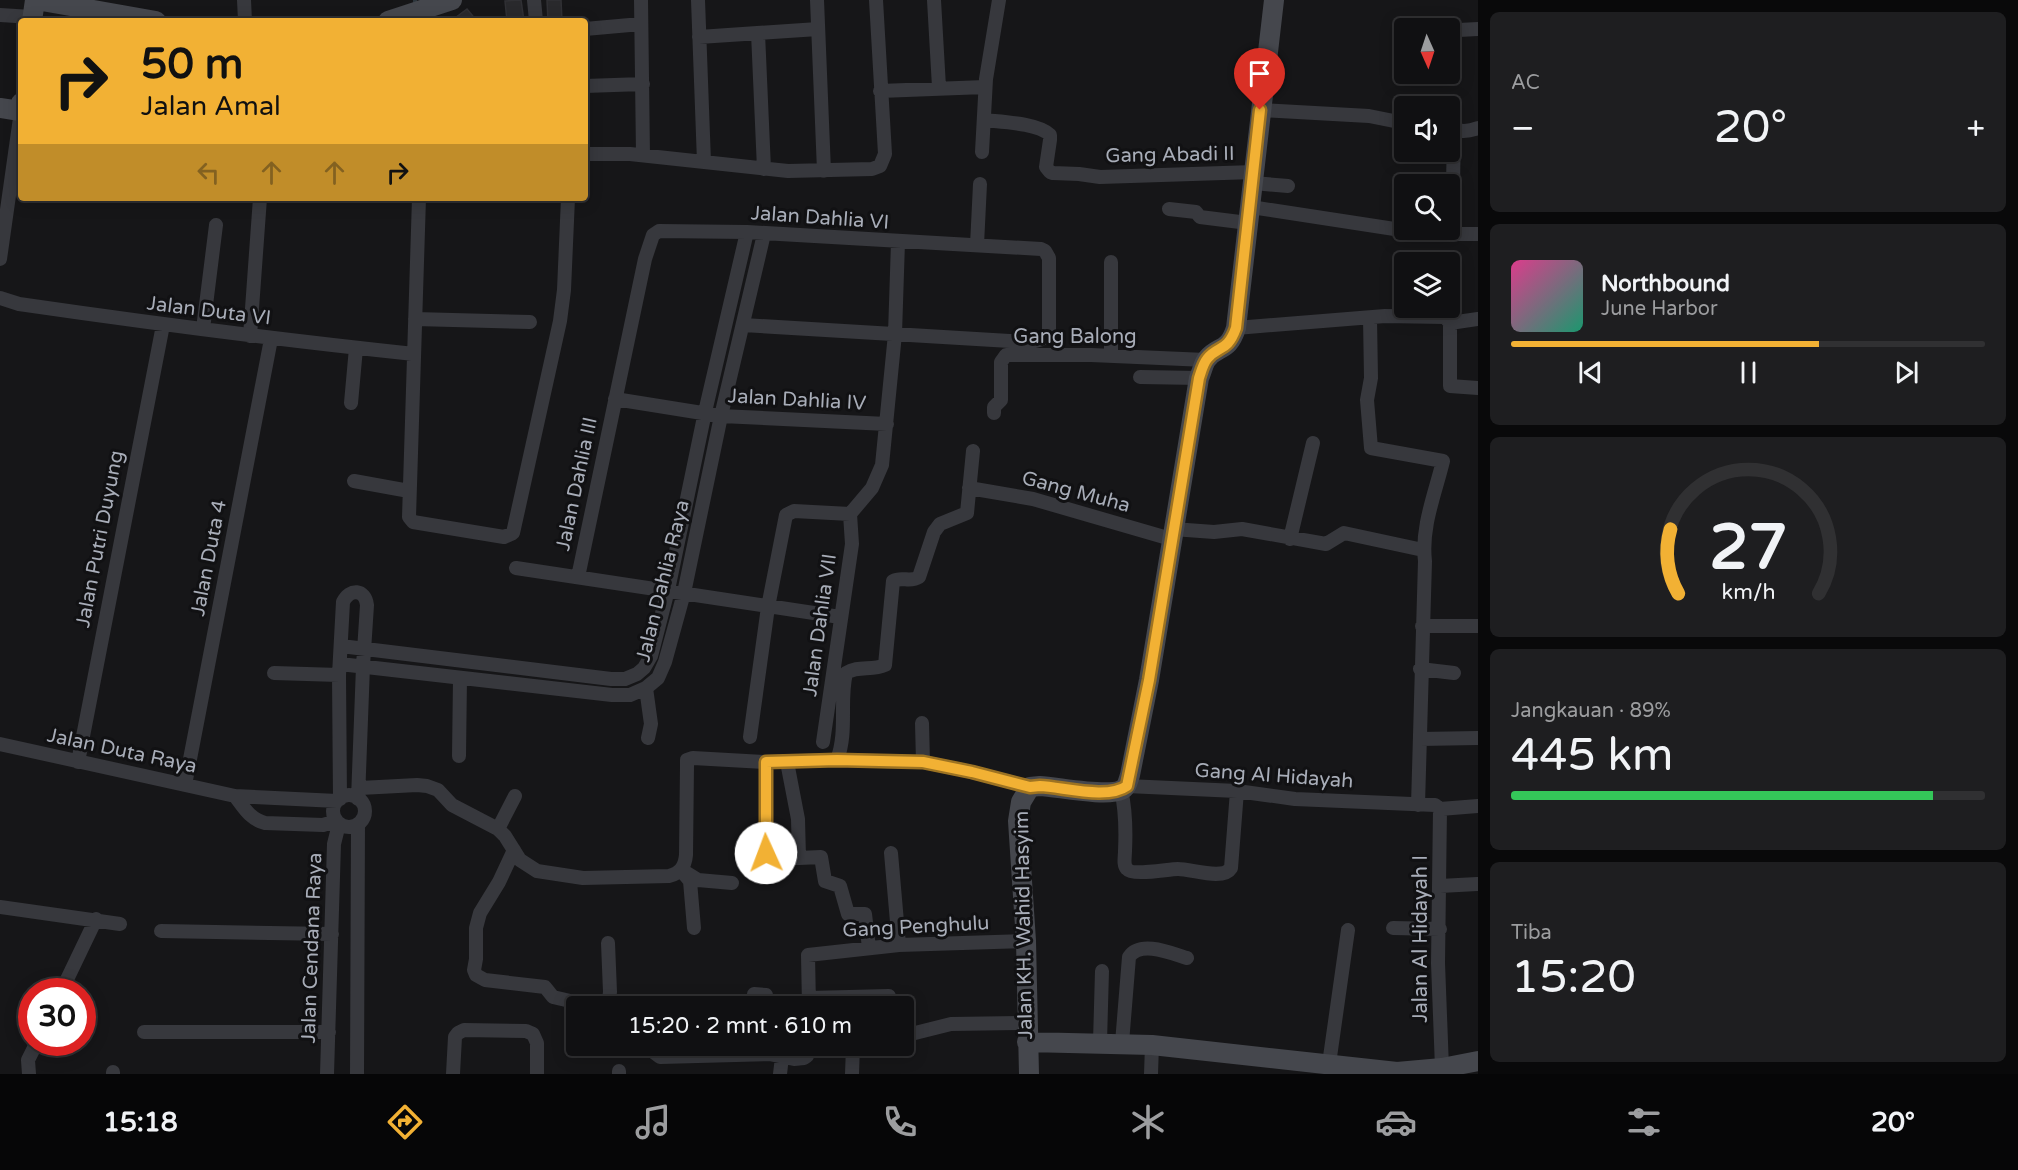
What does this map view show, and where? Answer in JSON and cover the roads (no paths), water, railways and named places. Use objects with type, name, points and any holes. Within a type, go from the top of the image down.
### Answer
[{"type":"street","points":[[244,0],[245,18]]},
{"type":"street","points":[[411,16],[452,0]]},
{"type":"street","points":[[534,0],[536,18]]},
{"type":"street","points":[[641,0],[643,155]]},
{"type":"street","points":[[698,0],[704,162]]},
{"type":"street","points":[[817,0],[824,171]]},
{"type":"street","points":[[588,154],[643,155],[788,171],[872,169],[880,166],[885,154],[876,0]]},
{"type":"street","points":[[934,0],[939,87]]},
{"type":"street","points":[[982,152],[985,87],[999,0]]},
{"type":"street","points":[[1237,791],[1231,868],[1228,872],[1223,874],[1194,870],[1162,870],[1131,873],[1127,869],[1124,863],[1126,824],[1124,788],[1149,680],[1172,534],[1203,369],[1225,348],[1233,338],[1236,328],[1274,0]]},
{"type":"street","points":[[0,15],[34,9],[126,18]]},
{"type":"street","points":[[588,29],[641,24]]},
{"type":"street","points":[[699,37],[818,29]]},
{"type":"street","points":[[1460,30],[1478,29]]},
{"type":"street","points":[[759,33],[764,169]]},
{"type":"street","points":[[588,86],[643,84]]},
{"type":"street","points":[[880,91],[985,87]]},
{"type":"street","points":[[0,108],[18,108]]},
{"type":"street","points":[[1260,110],[1369,116],[1394,121]]},
{"type":"street","name":"Gang Abadi II","points":[[984,120],[1025,126],[1050,135],[1046,167],[1050,172],[1100,177],[1253,178],[1288,186]]},
{"type":"street","points":[[1460,129],[1470,131],[1478,128]]},
{"type":"street","points":[[0,259],[18,130]]},
{"type":"street","points":[[977,245],[980,184]]},
{"type":"street","points":[[250,336],[260,201]]},
{"type":"street","points":[[419,201],[409,517],[413,522],[504,537],[513,533],[560,321],[564,290],[568,201]]},
{"type":"street","points":[[1169,209],[1196,212],[1200,217],[1249,215],[1427,234],[1478,234]]},
{"type":"street","points":[[203,329],[216,225]]},
{"type":"street","name":"Jalan Dahlia VI","points":[[659,231],[747,232],[1041,249],[1049,258],[1049,332],[1046,337],[1038,341],[895,334]]},
{"type":"street","name":"Jalan Dahlia III","points":[[578,577],[645,259],[653,235],[659,231]]},
{"type":"street","name":"Jalan Dahlia Raya","points":[[341,646],[611,679],[625,679],[644,668],[651,656],[668,590],[705,412],[747,232]]},
{"type":"street","name":"Jalan Dahlia Raya","points":[[274,673],[340,670],[363,666],[612,695],[630,695],[646,688],[658,678],[665,662],[684,593],[721,416],[764,234]]},
{"type":"street","points":[[750,737],[768,607],[786,515],[794,512],[850,514],[866,498],[877,481],[882,465],[895,334],[898,242]]},
{"type":"street","points":[[1111,262],[1111,355]]},
{"type":"street","name":"Jalan Duta VI","points":[[0,298],[19,304],[163,325],[414,354]]},
{"type":"street","points":[[1236,328],[1370,318],[1445,317],[1450,323],[1450,386],[1478,388]]},
{"type":"street","points":[[1370,318],[1371,378],[1367,400],[1371,448],[1443,461],[1434,499],[1428,513],[1423,550],[1425,561],[1420,669],[1418,805]]},
{"type":"street","points":[[415,319],[530,322]]},
{"type":"street","points":[[1450,323],[1478,319]]},
{"type":"street","points":[[743,324],[895,334]]},
{"type":"street","name":"Jalan Putri Duyung","points":[[78,762],[163,325]]},
{"type":"street","name":"Jalan Duta 4","points":[[189,785],[272,339]]},
{"type":"street","points":[[351,403],[356,348]]},
{"type":"street","name":"Gang Balong","points":[[994,413],[994,407],[1001,400],[1001,362],[1006,355],[1111,355],[1203,369]]},
{"type":"street","points":[[1140,377],[1203,369]]},
{"type":"street","name":"Jalan Dahlia III","points":[[615,399],[705,412]]},
{"type":"street","name":"Jalan Dahlia IV","points":[[705,412],[721,416],[887,424]]},
{"type":"street","points":[[1290,539],[1313,444]]},
{"type":"street","points":[[837,760],[841,749],[844,721],[846,673],[855,668],[877,668],[885,665],[893,580],[899,578],[910,581],[919,578],[934,532],[940,524],[967,513],[973,451]]},
{"type":"street","points":[[354,481],[409,491]]},
{"type":"street","name":"Gang Muha","points":[[969,488],[1034,499],[1172,534],[1242,529],[1326,544],[1344,533],[1423,550]]},
{"type":"street","name":"Jalan Dahlia VII","points":[[823,742],[852,544],[850,514]]},
{"type":"street","points":[[516,568],[840,617]]},
{"type":"street","points":[[338,823],[333,811],[338,800],[343,602],[346,595],[354,592],[362,593],[366,599],[359,794],[364,809],[363,817],[358,824],[357,1074]]},
{"type":"street","points":[[1422,626],[1478,626]]},
{"type":"street","points":[[1420,669],[1454,673]]},
{"type":"street","points":[[459,756],[460,678]]},
{"type":"street","points":[[646,688],[651,724],[648,738]]},
{"type":"street","points":[[922,723],[923,762]]},
{"type":"street","points":[[1420,739],[1478,738]]},
{"type":"street","name":"Jalan Duta Raya","points":[[0,744],[236,796],[338,800]]},
{"type":"street","points":[[338,800],[359,794],[427,786],[438,790],[452,805],[498,829],[520,860],[537,871],[583,878],[669,876],[681,870],[685,864],[686,855],[687,760],[693,758],[766,762],[837,760],[923,762],[1030,787]]},
{"type":"street","points":[[766,762],[765,848],[769,856],[774,858],[821,857],[825,881],[840,886],[848,914],[866,914],[869,948]]},
{"type":"street","points":[[787,762],[798,819],[799,858]]},
{"type":"street","name":"Jalan KH. Wahid Hasyim","points":[[1029,1074],[1026,941],[1018,821],[1021,802],[1030,787],[1040,786],[1104,793],[1124,788]]},
{"type":"street","name":"Gang Al Hidayah","points":[[1124,788],[1237,791],[1295,799],[1435,805],[1440,809],[1478,806]]},
{"type":"street","points":[[236,796],[250,816],[266,823],[322,825],[338,823],[347,827],[358,824]]},
{"type":"street","points":[[498,829],[515,796]]},
{"type":"street","name":"Jalan Al Hidayah I","points":[[1440,809],[1438,963],[1460,1067]]},
{"type":"street","name":"Jalan Cendana Raya","points":[[327,1074],[334,844],[338,823]]},
{"type":"street","points":[[514,850],[499,882],[480,913],[476,928],[474,970],[476,975],[485,980],[545,987],[553,997],[566,1000]]},
{"type":"street","points":[[891,853],[899,945]]},
{"type":"street","points":[[681,870],[698,880],[732,883]]},
{"type":"street","points":[[681,870],[690,881],[694,928]]},
{"type":"street","points":[[1440,886],[1478,884]]},
{"type":"street","points":[[0,907],[120,924]]},
{"type":"street","points":[[68,978],[96,919]]},
{"type":"street","points":[[1393,928],[1440,930]]},
{"type":"street","points":[[1334,1068],[1348,930]]},
{"type":"street","points":[[161,931],[332,934]]},
{"type":"street","name":"Gang Penghulu","points":[[809,996],[808,955],[899,945],[1026,941]]},
{"type":"street","points":[[608,943],[609,996]]},
{"type":"street","points":[[1122,1044],[1129,957],[1133,951],[1140,948],[1168,951],[1186,958]]},
{"type":"street","points":[[1100,1042],[1102,971]]},
{"type":"street","points":[[754,994],[766,996]]},
{"type":"street","points":[[914,1033],[951,1024],[1100,1042],[1152,1045],[1334,1068],[1397,1072],[1460,1067]]},
{"type":"street","points":[[453,1074],[454,1044],[458,1033],[464,1030],[526,1031],[533,1034],[537,1043],[537,1074]]},
{"type":"street","points":[[144,1032],[329,1032]]},
{"type":"street","points":[[1151,1074],[1152,1045]]},
{"type":"street","points":[[29,1074],[30,1056]]},
{"type":"street","points":[[659,1056],[683,1056]]},
{"type":"street","points":[[774,1056],[780,1074]]},
{"type":"street","points":[[852,1074],[853,1056]]}]
